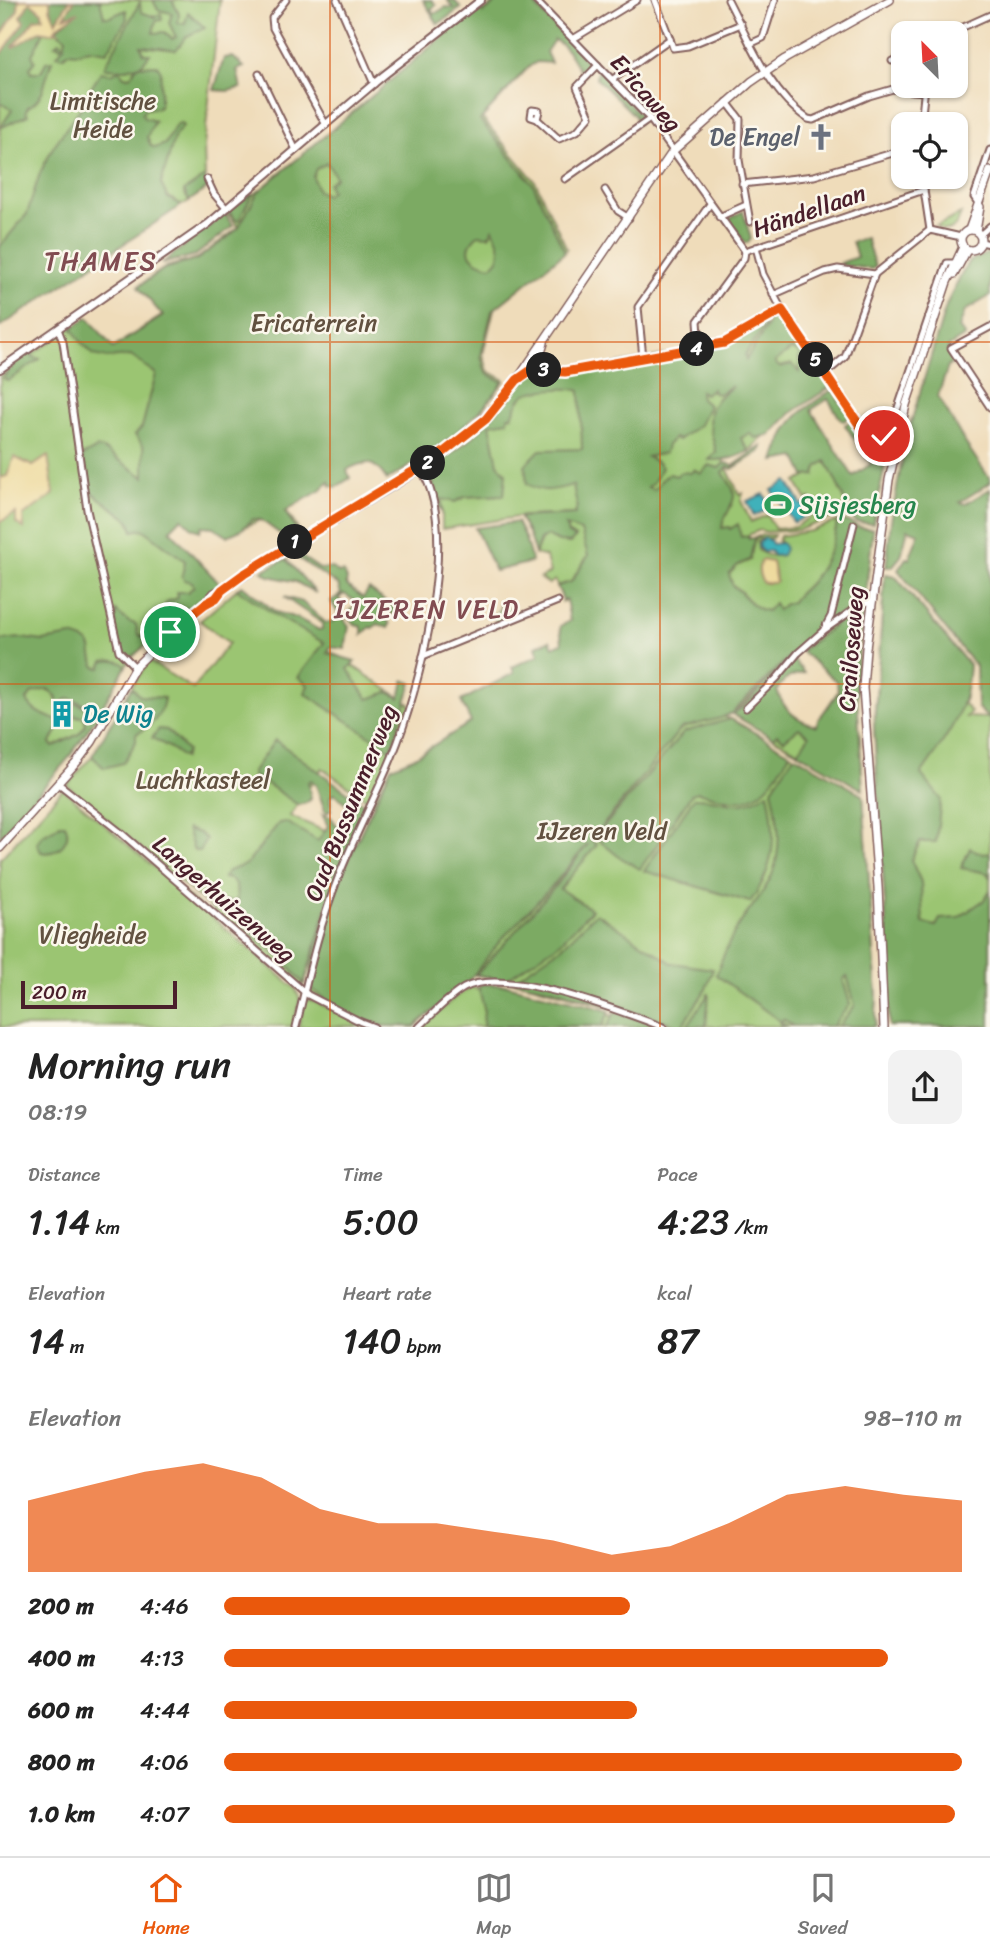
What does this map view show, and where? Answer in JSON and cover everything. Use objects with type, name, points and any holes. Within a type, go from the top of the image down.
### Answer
[{"type":"main road","points":[[0,848],[60,784],[92,742],[135,667],[152,648],[254,567],[420,468],[486,419],[534,363],[568,301],[629,218],[673,151],[765,72],[890,0]]},
{"type":"main road","points":[[976,235],[961,237],[965,248],[976,249],[978,203],[990,170]]},
{"type":"main road","name":"Crailoseweg","points":[[884,1027],[878,887],[863,688],[889,480],[906,405],[947,282],[965,248]]},
{"type":"street","points":[[286,0],[272,18],[273,28],[326,125]]},
{"type":"street","points":[[337,0],[374,84]]},
{"type":"street","points":[[0,369],[188,239],[374,84],[481,0]]},
{"type":"street","name":"Ericaweg","points":[[535,0],[650,119],[745,251]]},
{"type":"street","points":[[573,39],[637,0]]},
{"type":"street","points":[[655,0],[673,48],[688,46],[741,24]]},
{"type":"street","points":[[728,0],[765,72],[781,95],[803,115],[813,120],[869,96],[891,90]]},
{"type":"street","points":[[750,44],[763,38],[775,0]]},
{"type":"street","points":[[968,25],[990,15]]},
{"type":"street","points":[[613,79],[670,39]]},
{"type":"street","points":[[537,119],[559,139],[577,131],[590,116],[577,87],[598,65]]},
{"type":"street","points":[[259,74],[296,150]]},
{"type":"street","points":[[727,103],[740,119],[739,160],[750,222]]},
{"type":"street","points":[[565,179],[650,119]]},
{"type":"street","points":[[978,203],[974,197],[990,150]]},
{"type":"street","points":[[742,184],[814,176],[891,153]]},
{"type":"street","points":[[207,179],[214,194],[226,208]]},
{"type":"street","points":[[606,190],[618,211],[629,218]]},
{"type":"street","points":[[923,190],[930,230]]},
{"type":"street","name":"Händellaan","points":[[745,251],[923,190]]},
{"type":"street","points":[[643,358],[638,307],[710,204]]},
{"type":"street","points":[[719,217],[746,205]]},
{"type":"street","points":[[990,226],[976,235],[990,244]]},
{"type":"street","points":[[930,230],[961,237]]},
{"type":"street","points":[[825,374],[845,357],[875,274],[930,230]]},
{"type":"street","points":[[756,247],[763,274],[773,295],[862,429],[898,441]]},
{"type":"street","points":[[700,348],[698,321],[744,258],[745,251]]},
{"type":"street","name":"Crailoseweg","points":[[888,437],[947,262],[958,262]]},
{"type":"street","points":[[773,295],[838,269],[875,274]]},
{"type":"street","points":[[534,363],[556,373],[724,343],[782,310]]},
{"type":"street","points":[[990,327],[951,348],[990,407]]},
{"type":"street","points":[[58,329],[64,344],[87,510],[116,640],[123,657],[135,667]]},
{"type":"street","name":"Oud Bussummerweg","points":[[296,1027],[325,914],[338,877],[393,755],[423,656],[436,591],[438,566],[437,532],[429,485],[420,468]]},
{"type":"street","points":[[823,631],[831,616],[854,524]]},
{"type":"street","points":[[746,708],[798,653],[823,631],[873,597]]},
{"type":"street","points":[[423,656],[558,601]]},
{"type":"street","name":"Langerhuizenweg","points":[[60,784],[120,832],[304,992],[319,1002],[374,1027]]},
{"type":"street","points":[[419,1027],[466,986],[489,981],[508,982],[568,995],[663,1027]]},
{"type":"green space","name":"Limitische Heide","points":[[0,0],[220,0],[204,146],[205,177],[184,193],[189,201],[182,205],[168,197],[0,311]]},
{"type":"green space","points":[[0,0],[19,0],[18,10],[0,37]]},
{"type":"green space","points":[[50,0],[70,0],[56,22],[50,8]]},
{"type":"green space","points":[[74,0],[100,0],[104,17],[126,10],[127,19],[107,52],[88,49],[77,53],[68,52],[63,57],[57,55],[62,49],[55,45],[60,41],[64,46],[66,38],[55,30],[75,14],[63,18]]},
{"type":"green space","points":[[153,0],[172,0],[179,14],[178,23],[185,23],[188,12],[205,28],[187,36],[176,50],[141,46],[144,54],[150,54],[137,66],[126,69],[104,68],[140,2],[141,12],[155,17],[161,14],[162,20],[156,21],[153,33],[165,32],[172,39],[176,37],[169,23],[172,13],[158,10]]},
{"type":"green space","points":[[423,0],[432,0],[436,5],[431,9],[434,14],[446,7],[454,8],[447,0],[454,0],[461,8],[438,24]]},
{"type":"green space","name":"Ericaterrein","points":[[499,0],[533,0],[561,32],[482,118],[535,181],[567,249],[494,309],[483,354],[488,371],[505,380],[481,411],[389,478],[370,458],[364,465],[337,441],[286,510],[299,531],[288,537],[262,519],[234,532],[84,456],[218,584],[141,648],[130,659],[117,680],[96,667],[29,676],[0,708],[0,376],[74,326],[90,350],[132,352],[124,340],[166,313],[140,285],[166,267],[198,258],[239,227],[227,213],[260,190],[427,52]]},
{"type":"green space","name":"Ericaterrein","points":[[500,0],[530,0],[590,65],[584,76],[568,51],[554,40],[546,52],[551,63],[537,62],[527,68],[480,120],[533,184],[565,252],[492,311],[481,356],[486,373],[503,382],[479,412],[451,437],[387,480],[374,466],[360,464],[347,470],[350,478],[336,487],[331,486],[329,481],[321,490],[285,511],[297,532],[287,539],[261,520],[253,519],[241,530],[227,536],[213,527],[202,526],[200,531],[192,528],[182,518],[170,530],[220,584],[177,617],[130,659],[121,648],[117,637],[116,611],[129,622],[136,624],[138,634],[146,636],[148,622],[153,622],[157,616],[156,611],[160,611],[168,601],[178,598],[177,592],[188,592],[194,586],[192,582],[184,580],[182,575],[185,561],[143,529],[133,531],[129,520],[87,489],[82,456],[97,448],[103,449],[144,477],[144,447],[135,435],[142,427],[156,374],[131,356],[107,358],[94,355],[72,328],[88,317],[113,348],[163,316],[138,287],[164,269],[196,260],[227,238],[238,228],[258,192],[448,32],[480,9],[483,13]],"holes":[[[327,163],[336,177],[328,184],[331,191],[326,195],[318,191],[313,177],[316,169]],[[493,229],[500,254],[491,266],[478,262],[469,251],[478,235],[489,236]]]},
{"type":"green space","points":[[30,2],[42,12],[43,18],[13,46],[40,31],[44,32],[32,55],[35,62],[30,68],[32,72],[41,72],[46,62],[52,61],[38,99],[26,111],[28,115],[0,128],[12,110],[0,103],[0,56],[24,22],[21,16]]},
{"type":"green space","points":[[233,57],[244,67],[237,70],[241,88],[214,90],[224,58]]},
{"type":"green space","points":[[157,65],[161,71],[160,105],[157,108],[145,109],[142,114],[144,118],[155,121],[147,137],[155,148],[165,144],[176,125],[180,123],[183,126],[175,136],[161,184],[168,198],[182,205],[0,327],[0,246],[27,214],[40,173],[53,147],[90,98],[91,88],[101,72],[111,74],[119,70],[129,77],[137,66]]},
{"type":"green space","points":[[598,69],[640,115],[638,123],[634,115],[596,78]]},
{"type":"green space","points":[[205,177],[208,188],[189,201],[184,191]]},
{"type":"green space","points":[[253,193],[239,220],[236,220],[228,211]]},
{"type":"green space","points":[[743,211],[751,239],[748,243],[745,243],[729,219]]},
{"type":"green space","points":[[225,214],[233,226],[196,255],[161,264]]},
{"type":"green space","points":[[961,214],[951,230],[936,226]]},
{"type":"green space","points":[[866,238],[875,267],[872,269],[841,265],[840,263],[857,257],[852,242]]},
{"type":"green space","points":[[990,252],[990,296],[965,311],[959,328],[965,336],[948,347],[956,359],[948,367],[938,396],[990,479],[990,483],[960,502],[965,504],[990,489],[990,720],[977,707],[976,667],[898,570],[906,558],[909,559],[919,533],[908,529],[901,556],[892,567],[886,567],[891,521],[906,439],[947,303],[968,262]]},
{"type":"green space","points":[[782,312],[830,387],[790,414],[770,435],[755,438],[750,433],[741,438],[749,451],[715,460],[709,460],[716,452],[710,427],[711,408],[732,386],[718,394],[713,393],[712,389],[705,394],[700,391],[701,399],[709,406],[699,425],[678,440],[674,438],[667,445],[665,453],[647,457],[662,468],[648,487],[654,490],[664,477],[670,474],[676,476],[681,472],[691,473],[694,469],[700,474],[709,465],[719,468],[728,463],[733,466],[762,446],[761,451],[723,472],[734,494],[722,528],[730,529],[738,524],[741,537],[749,536],[749,539],[759,536],[754,540],[750,560],[738,565],[729,574],[733,586],[761,610],[767,611],[774,603],[778,610],[792,602],[818,572],[831,547],[837,521],[843,520],[859,527],[873,529],[865,596],[803,643],[732,713],[682,728],[678,732],[591,840],[597,845],[560,889],[592,910],[560,943],[505,980],[476,975],[559,882],[588,844],[501,940],[468,982],[415,1026],[383,1026],[348,1015],[309,987],[314,958],[331,902],[391,767],[413,758],[471,722],[461,701],[514,673],[512,667],[539,655],[536,646],[550,640],[553,647],[562,643],[560,626],[570,621],[566,599],[563,600],[557,586],[571,582],[588,556],[581,531],[566,526],[568,534],[576,537],[570,543],[559,542],[547,536],[540,540],[535,554],[519,517],[575,514],[577,506],[573,485],[550,490],[533,487],[527,484],[525,465],[540,450],[582,449],[580,391],[551,389],[527,394],[520,400],[512,416],[508,416],[508,421],[490,424],[498,464],[506,473],[504,495],[465,497],[455,502],[441,499],[442,512],[433,490],[436,466],[474,436],[530,374],[537,370],[559,375],[725,344],[763,322],[764,326],[745,355],[746,360],[768,320]],"holes":[[[792,349],[799,353],[799,372],[792,364],[779,367],[775,362]]]},
{"type":"green space","name":"IJzeren Veld","points":[[767,326],[781,357],[792,349],[799,353],[797,385],[791,410],[781,422],[755,438],[764,436],[749,451],[741,439],[718,449],[739,494],[743,493],[741,501],[751,522],[767,515],[775,529],[795,527],[818,512],[796,482],[810,475],[824,460],[840,486],[847,515],[798,530],[760,530],[741,538],[738,531],[729,574],[738,565],[750,560],[754,540],[762,535],[774,535],[772,538],[760,539],[757,542],[758,550],[769,556],[782,555],[778,542],[780,536],[811,531],[837,521],[831,547],[818,572],[792,602],[785,604],[776,618],[873,529],[856,678],[862,785],[773,738],[777,734],[784,740],[798,727],[809,735],[842,685],[799,647],[742,706],[724,717],[863,795],[877,997],[875,1026],[677,1026],[525,983],[470,974],[415,1027],[383,1026],[360,1019],[308,992],[344,868],[391,767],[409,773],[573,646],[581,616],[575,597],[561,602],[569,599],[585,560],[571,582],[557,586],[555,580],[549,584],[540,578],[550,573],[546,557],[535,554],[541,540],[547,536],[559,542],[568,534],[565,526],[575,514],[523,516],[442,529],[442,508],[438,508],[435,480],[434,501],[427,472],[436,463],[449,457],[474,438],[528,377],[559,375],[724,344]],"holes":[[[730,583],[756,607],[767,611],[756,610],[748,605]]]},
{"type":"green space","points":[[33,351],[33,357],[40,359],[8,381],[3,378],[17,361]]},
{"type":"green space","points":[[832,390],[850,416],[844,421],[841,420],[828,399],[811,410],[853,476],[871,464],[845,425],[852,420],[862,430],[857,441],[879,449],[883,439],[886,442],[884,470],[873,524],[856,522],[847,515],[843,496],[826,461],[817,467],[815,475],[805,476],[796,457],[774,461],[789,426],[810,405]]},
{"type":"green space","points":[[517,522],[532,562],[495,571],[475,528]]},
{"type":"green space","points":[[296,553],[320,569],[332,568],[339,573],[343,572],[347,586],[363,598],[369,589],[399,612],[397,617],[386,610],[384,615],[390,624],[388,628],[378,624],[362,635],[362,627],[355,625],[348,617],[353,615],[350,610],[356,606],[355,601],[344,594],[339,598],[343,609],[341,615],[349,626],[345,649],[330,647],[327,653],[355,661],[348,669],[368,699],[388,692],[400,698],[404,680],[412,683],[391,750],[305,693],[308,685],[298,677],[324,643],[237,589],[242,585],[276,612],[322,629],[322,623],[284,597],[302,602],[326,623],[334,621],[339,615],[331,601],[341,594],[338,585],[293,555]]},
{"type":"green space","points":[[286,559],[316,593],[296,582],[269,576],[262,571]]},
{"type":"green space","points":[[885,574],[895,576],[969,665],[964,704],[971,712],[966,717],[988,718],[977,707],[990,685],[990,1026],[889,1026],[888,951],[874,727]]},
{"type":"green space","points":[[885,574],[895,576],[969,665],[960,711],[921,774],[941,799],[936,842],[920,842],[911,860],[921,882],[923,923],[936,926],[940,919],[958,918],[984,900],[990,890],[990,1026],[889,1026],[888,951],[874,727]]},
{"type":"green space","name":"Luchtkasteel","points":[[237,589],[324,643],[323,646],[411,705],[372,803],[322,768],[290,816],[350,842],[304,984],[301,986],[67,785],[96,752],[132,686],[149,661],[193,689],[229,643],[200,621]]},
{"type":"green space","points":[[502,601],[512,614],[518,615],[497,626],[494,616],[500,608],[499,602]]},
{"type":"green space","points":[[864,602],[856,678],[863,790],[788,747],[798,752],[809,736],[799,728],[784,740],[777,734],[773,738],[732,714],[744,707],[791,656],[804,673],[788,678],[777,691],[792,714],[817,726],[818,720],[838,693],[837,682],[801,651]]},
{"type":"green space","points":[[71,636],[89,644],[96,667],[101,668],[104,661],[119,662],[126,666],[100,711],[70,698],[58,704],[56,696],[48,689],[32,693],[27,700],[32,708],[56,720],[59,728],[50,743],[53,747],[79,734],[86,725],[84,717],[67,716],[67,711],[61,708],[75,703],[98,715],[68,759],[0,837],[0,640],[21,638],[43,641]]},
{"type":"green space","points":[[132,687],[140,696],[164,698],[161,710],[151,724],[136,734],[136,742],[123,763],[104,768],[92,756]]},
{"type":"green space","points":[[43,689],[53,692],[58,703],[70,698],[100,711],[98,715],[85,707],[67,711],[67,716],[84,717],[86,725],[79,734],[53,747],[50,743],[57,731],[56,720],[35,711],[27,700],[32,693]]},
{"type":"green space","points":[[731,719],[790,753],[764,790],[740,800],[697,792],[692,794],[640,869],[618,856],[595,837],[684,732]]},
{"type":"green space","points":[[159,729],[167,730],[187,751],[184,758],[152,738]]},
{"type":"green space","points":[[275,740],[367,806],[336,876],[304,984],[282,959],[242,928],[237,919],[218,901],[237,901],[236,885],[230,879],[223,878],[228,871],[247,864],[279,823],[286,822],[318,841],[328,826],[322,814],[331,817],[338,827],[352,815],[351,808],[334,793],[330,797],[331,810],[327,813],[316,785],[311,780],[308,782],[311,799],[298,805],[260,779],[252,777],[253,771]]},
{"type":"green space","points":[[794,755],[863,795],[877,997],[875,1026],[839,1026],[855,1005],[847,976],[843,980],[850,1004],[833,1026],[793,1026],[783,1019],[781,1022],[787,1026],[781,1027],[780,1021],[716,975],[733,935],[772,875],[777,854],[778,821],[772,789]]},
{"type":"green space","name":"Vliegheide","points":[[63,789],[295,988],[300,999],[293,1026],[0,1027],[0,859]]},
{"type":"green space","points":[[768,792],[773,822],[772,850],[765,876],[750,902],[644,871],[694,798],[739,803],[757,799]]},
{"type":"green space","points":[[60,824],[65,824],[67,830],[62,846],[53,852],[41,852],[37,843],[39,839]]},
{"type":"green space","points":[[187,829],[206,839],[200,851],[194,851]]},
{"type":"green space","points":[[970,848],[983,854],[990,853],[990,878],[987,873],[961,868]]},
{"type":"green space","points":[[596,913],[672,963],[713,969],[706,989],[682,1026],[548,988],[512,981],[563,946]]},
{"type":"green space","points":[[507,985],[610,1011],[602,1026],[483,1026],[484,1008],[478,986]]},
{"type":"green space","points":[[474,986],[475,989],[485,986],[656,1026],[423,1027],[455,997]]},
{"type":"green space","points":[[709,993],[706,1026],[687,1026],[690,1022]]},
{"type":"green space","points":[[306,999],[310,1000],[372,1026],[298,1027]]},
{"type":"green space","points":[[615,1012],[655,1024],[660,1027],[607,1027]]},
{"type":"sand","points":[[19,0],[50,0],[50,8],[56,22],[70,0],[74,1],[64,17],[79,12],[57,27],[55,30],[58,31],[40,31],[12,48],[35,19],[43,18],[42,12],[30,2],[21,16],[24,22],[0,56],[0,37],[18,10]]},
{"type":"sand","points":[[48,456],[54,494],[23,516],[24,528],[16,523],[16,513],[0,522],[0,478],[7,476],[14,457],[33,466]]},
{"type":"sand","points":[[762,560],[772,562],[776,581],[774,583],[763,583],[759,572]]},
{"type":"water","points":[[787,481],[802,505],[810,501],[815,510],[794,523],[772,490]]},
{"type":"water","points":[[764,494],[771,508],[754,516],[747,501]]},
{"type":"water","points":[[764,538],[772,544],[782,543],[785,549],[782,555],[774,556],[770,551],[763,552],[758,547]]},
{"type":"place","name":"De Engel","points":[[821,137]]},
{"type":"place","name":"Sijsjesberg","points":[[778,505]]},
{"type":"place","name":"De Wig","points":[[62,714]]},
{"type":"district","name":"THAMES","points":[[101,261]]},
{"type":"district","name":"IJZEREN VELD","points":[[427,609]]},
{"type":"route","points":[[170,632],[205,604],[213,601],[222,590],[244,574],[440,455],[486,419],[517,380],[537,366],[556,373],[565,372],[724,343],[782,310],[862,429],[884,436]]}]
